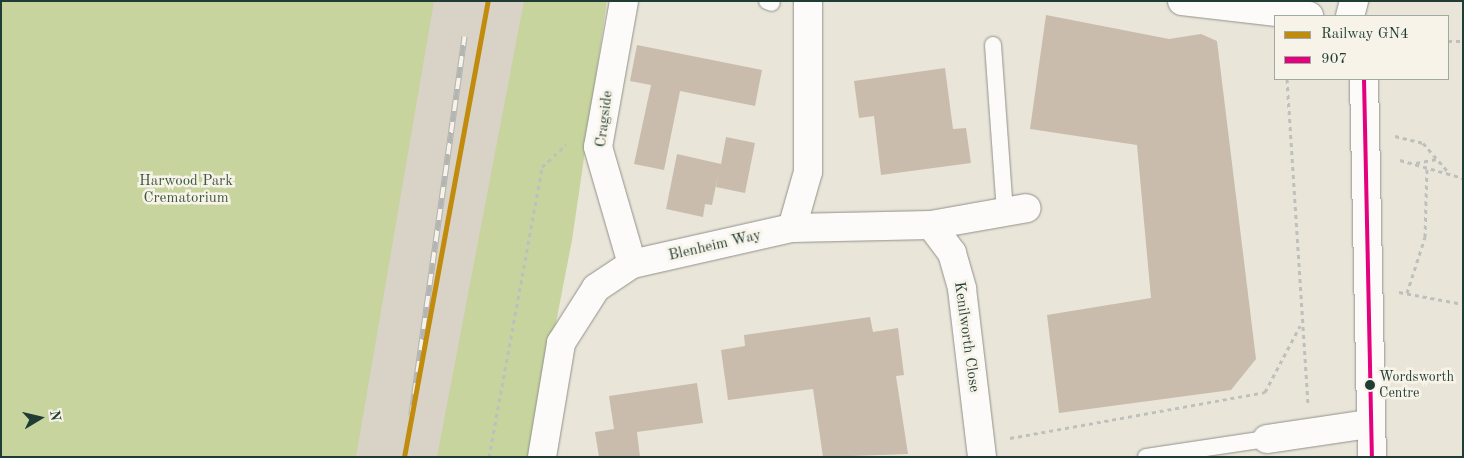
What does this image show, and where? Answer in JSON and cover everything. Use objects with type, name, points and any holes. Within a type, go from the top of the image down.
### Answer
[{"type":"street","name":"Cragside","points":[[624,1],[598,147],[632,264]]},
{"type":"street","points":[[808,1],[808,172],[792,228],[930,225],[1016,210]]},
{"type":"street","points":[[1182,1],[1301,15]]},
{"type":"street","points":[[1350,15],[1354,1]]},
{"type":"street","points":[[1364,80],[1366,290],[1369,424],[1372,457]]},
{"type":"street","name":"Kenilworth Close","points":[[930,225],[952,253],[962,289],[981,450]]},
{"type":"street","name":"Blenheim Way","points":[[542,457],[561,342],[596,288],[632,264],[792,228]]},
{"type":"street","points":[[1267,439],[1311,431],[1369,424]]},
{"type":"lane","points":[[993,44],[1016,210]]},
{"type":"lane","points":[[1146,457],[1267,439]]},
{"type":"path","points":[[1449,41],[1463,41]]},
{"type":"path","points":[[1287,80],[1300,325],[1311,431]]},
{"type":"path","points":[[489,457],[542,167],[604,112]]},
{"type":"path","points":[[1365,127],[1423,144],[1450,174]]},
{"type":"path","points":[[1413,163],[1437,159]]},
{"type":"path","points":[[1400,160],[1463,178]]},
{"type":"path","points":[[1407,293],[1425,237],[1427,167]]},
{"type":"path","points":[[1366,290],[1407,293],[1463,304]]},
{"type":"path","points":[[981,450],[1265,392],[1300,325]]},
{"type":"shaded area","points":[[406,1],[552,1],[466,457],[330,457]]},
{"type":"green space","name":"Harwood Park Crematorium","points":[[1,1],[434,1],[356,457],[1,457]]},
{"type":"green space","points":[[524,1],[607,1],[572,240],[530,457],[437,457]]},
{"type":"building","points":[[1046,15],[1169,39],[1201,34],[1217,41],[1256,359],[1231,390],[1059,413],[1047,315],[1151,298],[1137,145],[1030,129]]},
{"type":"building","points":[[637,45],[762,70],[755,106],[680,91],[664,170],[634,164],[651,85],[630,81]]},
{"type":"building","points":[[945,68],[953,129],[966,128],[971,163],[881,175],[874,116],[859,118],[854,81]]},
{"type":"building","points":[[726,137],[755,143],[745,193],[716,187],[718,175],[712,205],[705,204],[703,217],[666,209],[677,154],[721,164]]},
{"type":"building","points":[[870,317],[873,332],[898,328],[904,375],[896,376],[908,454],[823,457],[813,389],[728,400],[721,350],[745,346],[744,335]]},
{"type":"building","points":[[697,383],[703,423],[637,432],[640,457],[599,457],[595,432],[614,429],[609,396]]},
{"type":"railway","points":[[411,416],[464,37]]},
{"type":"rail line","name":"GN4","points":[[404,457],[488,1]]},
{"type":"transit line","name":"907","points":[[1364,80],[1372,457]]},
{"type":"place","name":"Wordsworth Centre","points":[[1370,385]]}]
